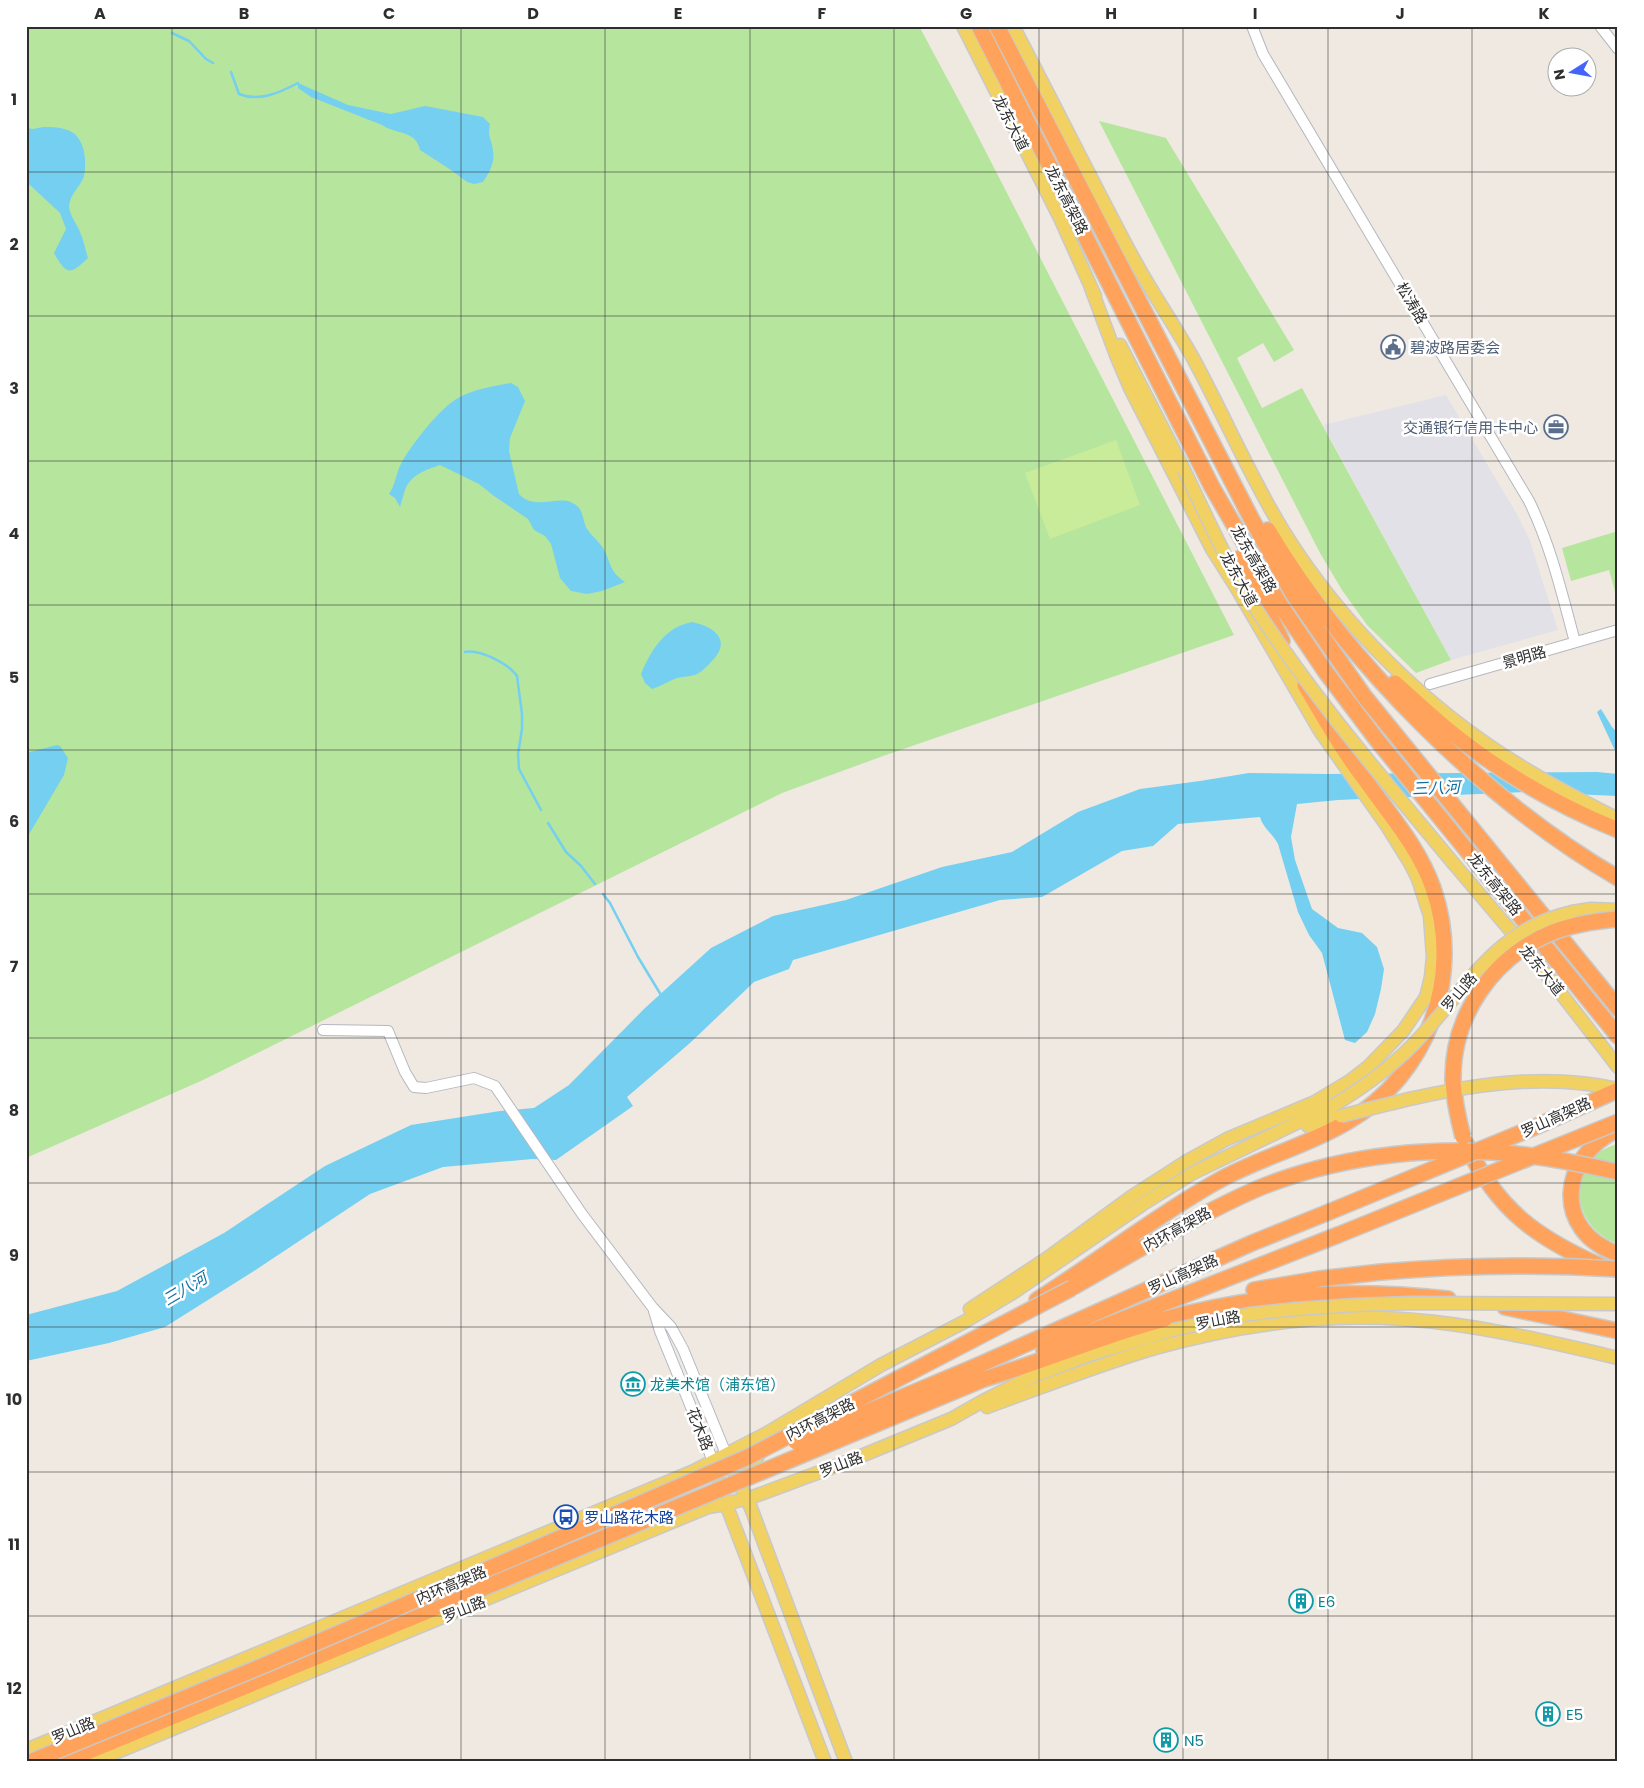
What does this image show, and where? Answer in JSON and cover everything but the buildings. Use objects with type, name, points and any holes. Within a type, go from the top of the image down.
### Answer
[{"type":"highway","name":"龙东高架路","points":[[979,26],[1212,487],[1257,566],[1301,637],[1349,705],[1618,1036]]},
{"type":"highway","name":"龙东高架路","points":[[998,26],[1192,405],[1271,557],[1293,594],[1338,661],[1398,738],[1618,1008]]},
{"type":"highway","points":[[1192,405],[1274,541],[1340,632],[1448,731],[1480,755],[1549,797],[1597,822],[1618,830]]},
{"type":"highway","points":[[970,1342],[1067,1281],[1189,1198],[1246,1167],[1323,1135],[1362,1113],[1390,1089],[1412,1062],[1438,1004],[1444,947],[1440,913],[1433,887],[1334,735],[1281,639],[1248,571],[1212,487]]},
{"type":"highway","points":[[1448,731],[1476,773],[1557,838],[1618,878]]},
{"type":"highway","points":[[1617,1272],[1578,1256],[1533,1230],[1511,1211],[1493,1191],[1477,1167],[1463,1137],[1453,1079],[1456,1051],[1463,1024],[1472,1003],[1500,967],[1515,953],[1552,932],[1577,924],[1618,919]]},
{"type":"highway","name":"罗山高架路","points":[[982,1372],[1252,1243],[1535,1127],[1618,1090]]},
{"type":"highway","name":"罗山高架路","points":[[748,1457],[796,1442],[982,1372],[1028,1357],[1618,1122]]},
{"type":"highway","points":[[1618,1130],[1598,1140],[1578,1164],[1572,1180],[1571,1195],[1580,1225],[1588,1236],[1597,1244],[1618,1254]]},
{"type":"highway","name":"内环高架路","points":[[29,1762],[267,1664],[748,1457],[1072,1288],[1214,1209],[1265,1186],[1316,1170],[1389,1155],[1451,1152],[1524,1155],[1618,1172]]},
{"type":"highway","points":[[1128,1316],[1282,1285],[1381,1272],[1504,1265],[1617,1272]]},
{"type":"highway","name":"内环高架路","points":[[64,1762],[982,1372],[1031,1365],[1153,1322],[1225,1305],[1294,1295],[1359,1293],[1453,1300],[1523,1309],[1618,1331]]},
{"type":"main road","name":"龙东大道","points":[[963,26],[1060,218],[1091,288],[1242,587],[1278,642],[1336,719],[1554,983],[1618,1067]]},
{"type":"main road","points":[[1013,26],[1132,257],[1194,360],[1263,496],[1285,534],[1330,597],[1378,651],[1418,689],[1448,731],[1516,764],[1618,819]]},
{"type":"main road","points":[[916,1346],[1046,1259],[1131,1197],[1187,1161],[1227,1139],[1306,1106],[1331,1093],[1368,1068],[1403,1031],[1426,997],[1431,977],[1433,935],[1425,897],[1408,848],[1335,754],[1212,549],[1130,388],[1091,288]]},
{"type":"main road","name":"罗山路","points":[[26,1750],[694,1471],[769,1432],[881,1365],[964,1322],[1014,1292],[1171,1186],[1215,1162],[1334,1105],[1371,1081],[1422,1035],[1492,954],[1519,932],[1552,916],[1592,909],[1618,910]]},
{"type":"main road","points":[[1246,1148],[1341,1116],[1400,1101],[1474,1087],[1532,1080],[1561,1080],[1582,1082],[1618,1090]]},
{"type":"main road","name":"罗山路","points":[[93,1762],[708,1507],[726,1504],[744,1493],[844,1463],[951,1419],[1029,1378],[1092,1354],[1172,1330],[1223,1318],[1263,1312],[1355,1305],[1440,1303],[1618,1304]]},
{"type":"main road","points":[[951,1419],[1156,1348],[1229,1331],[1316,1320],[1374,1318],[1443,1322],[1526,1336],[1618,1358]]},
{"type":"main road","points":[[744,1493],[769,1432]]},
{"type":"main road","name":"花木路","points":[[726,1454],[751,1508],[846,1762]]},
{"type":"main road","name":"花木路","points":[[713,1461],[726,1504],[825,1762]]},
{"type":"street","name":"松涛路","points":[[1252,26],[1268,62],[1525,493],[1545,536],[1576,642]]},
{"type":"street","points":[[1600,26],[1618,49]]},
{"type":"street","name":"景明路","points":[[1430,684],[1618,630]]},
{"type":"street","points":[[323,1030],[388,1031],[405,1072],[414,1088],[426,1088],[474,1078],[495,1086],[554,1174],[653,1308]]},
{"type":"street","name":"花木路","points":[[653,1308],[671,1327],[683,1349],[726,1454]]},
{"type":"street","name":"花木路","points":[[653,1308],[660,1331],[713,1461]]},
{"type":"shaded area","points":[[1446,395],[1518,516],[1530,541],[1558,630],[1451,660],[1323,425]]},
{"type":"green space","points":[[26,26],[919,26],[970,121],[1234,635],[883,756],[782,793],[203,1080],[26,1158]]},
{"type":"green space","points":[[1099,121],[1166,138],[1294,350],[1274,362],[1263,343],[1237,358],[1262,408],[1302,388],[1451,660],[1416,673],[1367,625],[1342,590],[1320,553]]},
{"type":"green space","points":[[1116,440],[1140,505],[1050,539],[1025,473]]},
{"type":"green space","points":[[1618,531],[1618,594],[1616,595],[1609,570],[1571,581],[1562,548]]},
{"type":"green space","points":[[1618,1144],[1618,1244],[1601,1235],[1589,1223],[1582,1208],[1579,1192],[1582,1177],[1589,1163],[1601,1151]]},
{"type":"water","points":[[298,83],[348,105],[391,114],[425,106],[483,117],[490,124],[489,136],[493,155],[489,171],[483,182],[474,184],[467,182],[420,150],[418,144],[410,136],[311,97],[298,88]]},
{"type":"water","points":[[26,128],[60,128],[70,131],[79,139],[84,150],[84,176],[71,198],[69,207],[88,258],[77,268],[69,271],[62,266],[54,253],[66,229],[60,213],[30,185],[26,184]]},
{"type":"water","points":[[511,383],[518,387],[525,401],[510,438],[509,451],[519,494],[533,502],[564,500],[577,506],[582,513],[586,527],[603,548],[613,570],[625,582],[602,591],[587,594],[571,591],[560,578],[551,544],[545,536],[534,530],[528,519],[479,484],[440,465],[421,473],[409,482],[400,507],[395,498],[389,494],[407,454],[419,436],[443,410],[458,398],[470,392]]},
{"type":"water","points":[[692,622],[714,631],[721,641],[718,654],[707,667],[697,674],[677,678],[652,689],[645,683],[641,674],[649,656],[667,634],[682,625]]},
{"type":"water","points":[[1601,709],[1618,733],[1618,757],[1597,712]]},
{"type":"water","points":[[57,745],[60,746],[68,758],[64,775],[28,836],[26,835],[26,753]]},
{"type":"water","name":"三八河","points":[[1597,772],[1618,774],[1618,796],[1525,792],[1338,800],[1297,804],[1291,837],[1295,860],[1312,909],[1338,928],[1362,933],[1377,947],[1384,969],[1375,1014],[1367,1032],[1355,1043],[1345,1040],[1322,953],[1309,935],[1298,912],[1278,844],[1260,817],[1178,824],[1153,846],[1122,851],[1042,897],[1000,900],[793,960],[789,969],[754,982],[690,1043],[627,1097],[633,1106],[556,1160],[532,1159],[443,1167],[370,1194],[165,1327],[109,1343],[26,1361],[26,1315],[117,1291],[224,1233],[325,1166],[411,1125],[500,1111],[534,1108],[569,1085],[645,1008],[711,948],[773,916],[846,900],[942,867],[1012,852],[1078,812],[1140,789],[1249,773]]},
{"type":"waterway","points":[[172,33],[189,41],[206,59],[213,63]]},
{"type":"waterway","points":[[231,72],[239,94],[246,96],[261,97],[284,90],[298,83]]},
{"type":"waterway","points":[[465,652],[478,653],[494,658],[508,667],[517,676],[522,714],[518,754],[519,769],[541,810]]},
{"type":"waterway","points":[[548,823],[566,852],[581,866],[595,884]]},
{"type":"waterway","points":[[603,894],[610,903],[638,957],[661,995]]},
{"type":"place","name":"碧波路居委会","points":[[1393,347]]},
{"type":"place","name":"交通银行信用卡中心","points":[[1556,427]]},
{"type":"place","name":"龙美术馆（浦东馆）","points":[[633,1384]]},
{"type":"place","name":"罗山路花木路","points":[[566,1517]]},
{"type":"place","name":"E6","points":[[1301,1601]]},
{"type":"place","name":"E5","points":[[1548,1714]]},
{"type":"place","name":"N5","points":[[1166,1740]]}]
